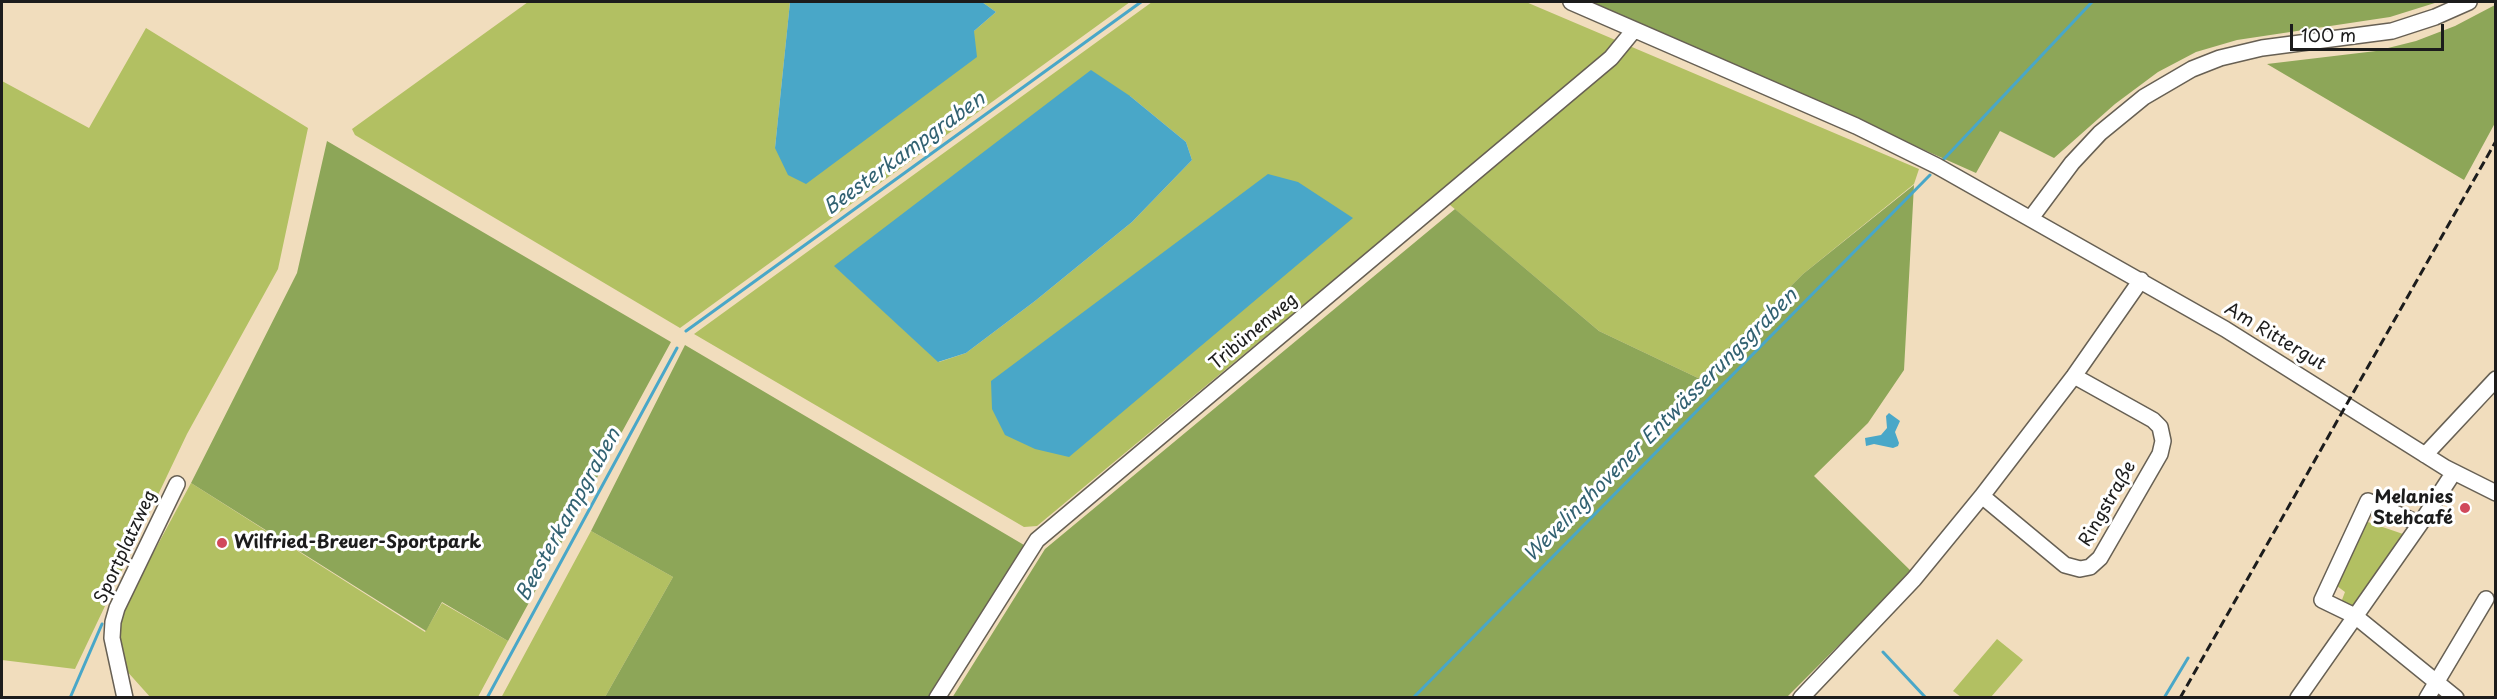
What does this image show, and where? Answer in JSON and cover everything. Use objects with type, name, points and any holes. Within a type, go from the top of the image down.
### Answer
[{"type":"street","name":"Am Rittergut","points":[[1571,2],[1871,133],[2031,218],[2141,280],[2277,360],[2425,455],[2496,493]]},
{"type":"street","points":[[2031,218],[2072,163],[2100,133],[2139,101],[2192,69],[2220,58],[2262,48],[2392,31],[2435,17],[2469,2]]},
{"type":"street","name":"Tribünenweg","points":[[937,698],[1026,554],[1041,536],[1611,58],[1634,30]]},
{"type":"street","points":[[1801,698],[1914,579],[1982,496],[2074,376],[2141,280]]},
{"type":"street","name":"Ringstraße","points":[[1982,496],[2065,565],[2085,569],[2098,562],[2160,454],[2163,436],[2153,420],[2074,376]]},
{"type":"street","points":[[2425,455],[2496,378]]},
{"type":"street","points":[[2298,698],[2454,472]]},
{"type":"street","name":"Sportplatzweg","points":[[125,698],[112,638],[113,622],[117,608],[177,484]]},
{"type":"street","points":[[2420,524],[2368,501],[2322,600],[2355,616],[2456,698]]},
{"type":"street","points":[[2427,698],[2486,599]]},
{"type":"green space","points":[[528,2],[790,2],[775,148],[974,31],[996,12],[982,2],[1130,2],[680,328],[355,135],[352,129]]},
{"type":"green space","points":[[1152,2],[1526,2],[1919,169],[1914,184],[1803,274],[1698,378],[1599,331],[1437,194],[1037,526],[1024,527],[694,334]],"holes":[[[1130,96],[1186,142],[1192,160],[1132,222],[1035,301],[966,353],[939,362],[835,266]]]},
{"type":"green space","points":[[1591,2],[2438,2],[2390,17],[2237,40],[2196,52],[2158,72],[2115,104],[2054,158],[2000,131],[1976,173]]},
{"type":"green space","points":[[2495,5],[2495,123],[2464,180],[2267,64],[2376,51],[2416,41],[2455,26]]},
{"type":"green space","points":[[146,28],[308,128],[278,269],[187,434],[75,669],[2,660],[2,81],[89,128]]},
{"type":"green space","points":[[327,141],[671,342],[508,641],[442,602],[426,631],[191,483],[297,273]]},
{"type":"green space","points":[[1914,185],[1904,370],[1868,423],[1814,476],[1912,572],[1787,697],[952,698],[1045,549],[1455,209],[1599,331],[1698,378],[1803,274]]},
{"type":"green space","points":[[685,345],[1024,545],[928,697],[605,697],[673,577],[591,531]]},
{"type":"green space","name":"Wilfried-Breuer-Sportpark","points":[[191,483],[425,632],[442,603],[508,641],[478,697],[151,698],[125,669],[115,624]]},
{"type":"green space","points":[[2362,520],[2406,535],[2352,611],[2340,605],[2345,592],[2333,583]]},
{"type":"green space","points":[[591,531],[673,577],[605,697],[501,698]]},
{"type":"green space","points":[[1997,639],[2023,660],[1991,697],[1961,697],[1953,691]]},
{"type":"water","points":[[790,2],[982,2],[996,12],[974,31],[977,57],[806,184],[788,175],[775,148]]},
{"type":"water","points":[[1091,70],[1130,96],[1186,142],[1192,160],[1132,222],[1035,301],[966,353],[938,362],[834,266]]},
{"type":"water","points":[[1268,174],[1298,182],[1353,218],[1069,457],[1035,449],[1005,435],[992,409],[991,381]]},
{"type":"water","points":[[1889,413],[1900,421],[1895,432],[1898,446],[1893,448],[1874,444],[1866,446],[1865,438],[1881,435],[1887,428],[1886,416]]},
{"type":"waterway","name":"Beesterkampgraben","points":[[686,331],[1141,2]]},
{"type":"waterway","name":"Wevelinghovener Entwässerungsgraben","points":[[1943,160],[2092,2]]},
{"type":"waterway","name":"Wevelinghovener Entwässerungsgraben","points":[[1413,698],[1930,175]]},
{"type":"waterway","name":"Beesterkampgraben","points":[[487,698],[677,348]]},
{"type":"waterway","points":[[70,698],[102,624]]},
{"type":"waterway","points":[[1883,652],[1926,698]]},
{"type":"waterway","points":[[2164,698],[2188,658]]},
{"type":"railway","points":[[2180,698],[2496,141]]},
{"type":"place","name":"Melanies Stehcafé","points":[[2465,508]]},
{"type":"place","name":"Wilfried-Breuer-Sportpark","points":[[222,543]]}]
